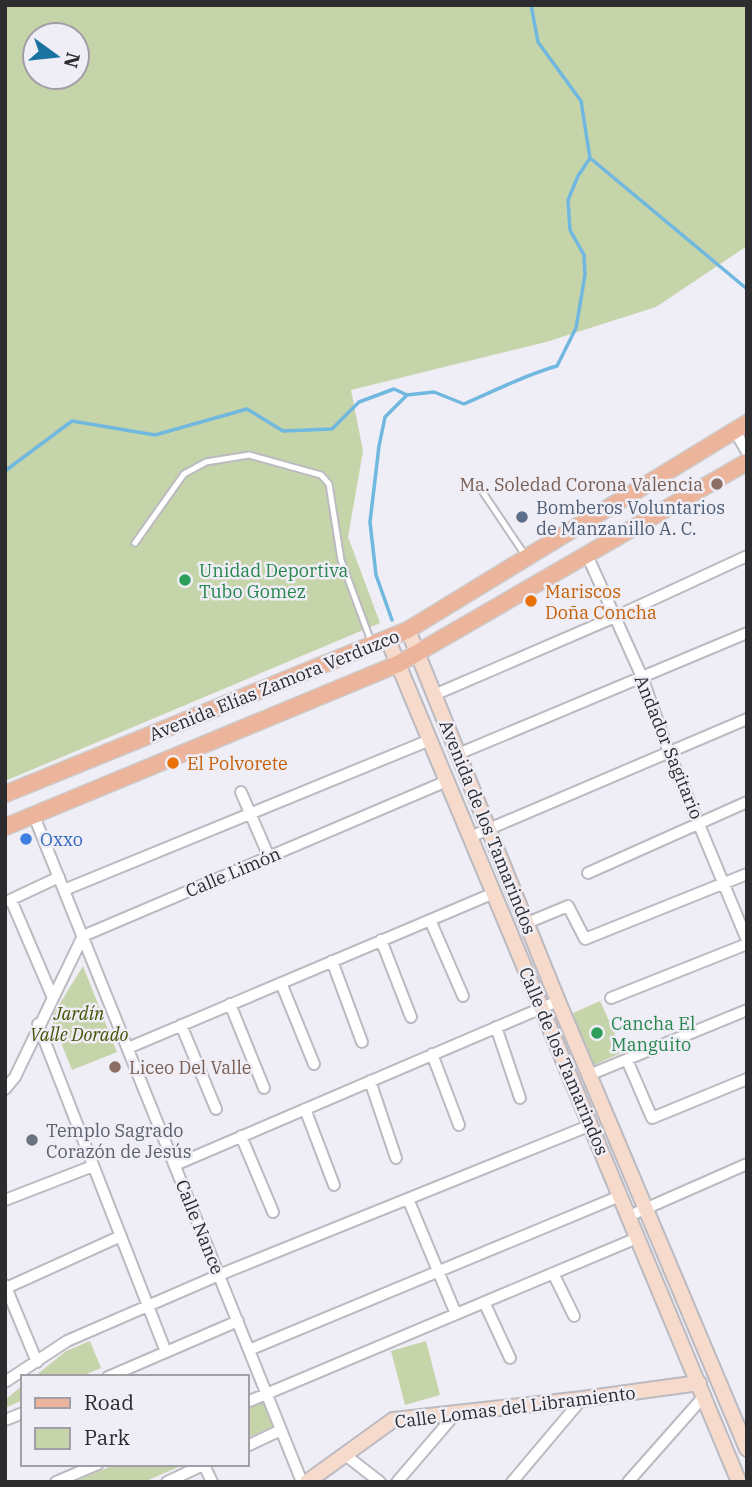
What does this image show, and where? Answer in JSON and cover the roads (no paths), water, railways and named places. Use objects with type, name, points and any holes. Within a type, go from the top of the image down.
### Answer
[{"type":"main road","name":"Avenida Elías Zamora Verduzco","points":[[5,793],[408,630],[741,427]]},
{"type":"main road","name":"Avenida Elías Zamora Verduzco","points":[[5,827],[398,664],[747,462]]},
{"type":"street","points":[[741,427],[747,452]]},
{"type":"street","name":"Andador Sagitario","points":[[587,555],[642,677],[668,750],[747,942]]},
{"type":"street","points":[[434,695],[615,617],[747,556]]},
{"type":"street","name":"Avenida de los Tamarindos","points":[[408,630],[589,1075],[747,1449]]},
{"type":"street","points":[[458,754],[747,633]]},
{"type":"street","name":"Calle de los Tamarindos","points":[[381,643],[398,664],[739,1482]]},
{"type":"street","points":[[470,837],[668,750],[747,719]]},
{"type":"street","points":[[64,890],[430,740]]},
{"type":"street","name":"Calle Limón","points":[[83,936],[447,781]]},
{"type":"street","points":[[241,792],[269,857]]},
{"type":"street","points":[[587,873],[747,802]]},
{"type":"street","name":"Calle Nance","points":[[34,816],[304,1482]]},
{"type":"street","points":[[527,923],[568,906],[585,939],[747,874]]},
{"type":"street","points":[[53,998],[8,901],[59,877]]},
{"type":"street","points":[[128,1048],[494,893]]},
{"type":"street","points":[[430,920],[463,996]]},
{"type":"street","points":[[5,1089],[15,1077],[38,1024],[83,936]]},
{"type":"street","points":[[381,940],[411,1017]]},
{"type":"street","points":[[611,998],[747,942]]},
{"type":"street","points":[[332,961],[362,1042]]},
{"type":"street","points":[[281,983],[314,1064]]},
{"type":"street","points":[[175,1165],[558,1000]]},
{"type":"street","points":[[230,1004],[264,1088]]},
{"type":"street","points":[[589,1075],[747,1010]]},
{"type":"street","points":[[38,1024],[166,1352]]},
{"type":"street","points":[[181,1025],[216,1109]]},
{"type":"street","points":[[496,1027],[520,1098]]},
{"type":"street","points":[[432,1054],[459,1125]]},
{"type":"street","points":[[627,1059],[652,1118],[747,1079]]},
{"type":"street","points":[[370,1081],[396,1158]]},
{"type":"street","points":[[305,1109],[334,1185]]},
{"type":"street","points":[[5,1382],[67,1341],[219,1275],[591,1125]]},
{"type":"street","points":[[241,1136],[273,1212]]},
{"type":"street","points":[[629,1216],[747,1164]]},
{"type":"street","points":[[5,1200],[93,1166]]},
{"type":"street","points":[[249,1350],[620,1196]]},
{"type":"street","points":[[408,1199],[456,1314]]},
{"type":"street","points":[[37,1362],[6,1287],[121,1236]]},
{"type":"street","points":[[248,1402],[637,1238]]},
{"type":"street","points":[[553,1273],[574,1316]]},
{"type":"street","points":[[484,1302],[510,1358]]},
{"type":"street","points":[[113,1375],[238,1321]]},
{"type":"street","points":[[628,1482],[702,1389]]},
{"type":"street","name":"Calle Lomas del Libramiento","points":[[304,1482],[393,1420],[702,1389]]},
{"type":"street","points":[[512,1482],[582,1399]]},
{"type":"street","points":[[397,1482],[457,1412]]},
{"type":"street","points":[[248,1446],[281,1430]]},
{"type":"street","points":[[344,1454],[380,1482]]},
{"type":"street","points":[[56,1482],[93,1466]]},
{"type":"street","points":[[167,1482],[203,1466]]},
{"type":"lane","points":[[135,543],[184,474],[206,463],[249,455],[321,475],[329,484],[341,560],[381,643]]},
{"type":"lane","points":[[482,491],[527,558]]},
{"type":"waterway","points":[[531,5],[538,42],[581,101],[590,158],[747,289]]},
{"type":"waterway","points":[[392,620],[376,575],[370,522],[385,417],[407,395],[434,392],[464,404],[557,366],[576,328],[585,275],[584,255],[570,230],[568,200],[578,176],[590,158]]},
{"type":"waterway","points":[[5,471],[72,421],[155,435],[247,409],[283,431],[332,429],[359,402],[394,389],[407,395]]},
{"type":"place","name":"Ma. Soledad Corona Valencia","points":[[717,484]]},
{"type":"place","name":"Bomberos Voluntarios de Manzanillo A. C.","points":[[522,517]]},
{"type":"place","name":"Unidad Deportiva Tubo Gomez","points":[[185,580]]},
{"type":"place","name":"Mariscos Doña Concha","points":[[531,601]]},
{"type":"place","name":"El Polvorete","points":[[173,763]]},
{"type":"place","name":"Oxxo","points":[[26,839]]},
{"type":"place","name":"Cancha El Manguito","points":[[597,1033]]},
{"type":"place","name":"Liceo Del Valle","points":[[115,1067]]},
{"type":"place","name":"Templo Sagrado Corazón de Jesús","points":[[32,1140]]},
{"type":"park label","name":"Jardín Valle Dorado","points":[[79,1023]]}]
